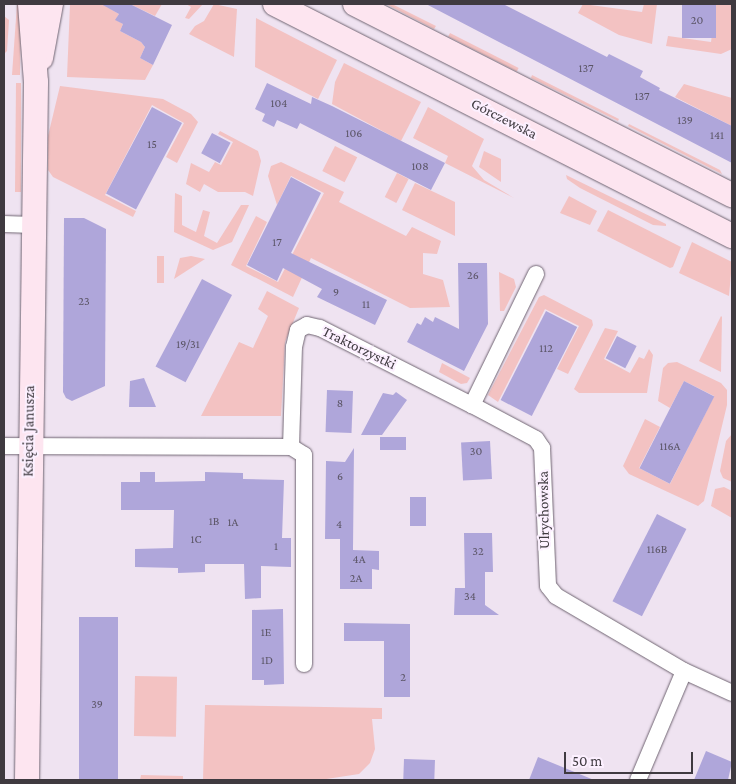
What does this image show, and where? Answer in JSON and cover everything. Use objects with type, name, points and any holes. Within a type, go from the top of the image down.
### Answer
[{"type":"main road","name":"Księcia Janusza","points":[[26,780],[29,445],[36,82],[30,4]]},
{"type":"main road","name":"Księcia Janusza","points":[[36,82],[51,4]]},
{"type":"main road","name":"Górczewska","points":[[274,4],[732,236]]},
{"type":"main road","points":[[355,4],[732,195]]},
{"type":"street","points":[[4,224],[33,226]]},
{"type":"street","points":[[472,405],[536,274]]},
{"type":"street","name":"Traktorzystki","points":[[291,447],[294,347],[298,330],[306,325],[369,352],[472,405]]},
{"type":"street","name":"Ulrychowska","points":[[472,405],[536,439],[542,448],[546,575],[551,591],[684,671],[732,693]]},
{"type":"street","points":[[4,446],[291,447],[304,455],[304,664]]},
{"type":"street","points":[[638,780],[684,671]]},
{"type":"shaded area","points":[[17,4],[21,4],[20,75],[12,75]]},
{"type":"shaded area","points":[[70,4],[102,4],[119,14],[116,20],[123,24],[120,31],[141,42],[145,47],[140,58],[153,65],[145,80],[67,77]]},
{"type":"shaded area","points":[[130,4],[162,4],[155,16]]},
{"type":"shaded area","points":[[186,4],[203,4],[189,19],[185,18],[191,7]]},
{"type":"shaded area","points":[[214,4],[237,9],[234,57],[189,34],[195,26],[204,21]]},
{"type":"shaded area","points":[[386,4],[392,4],[436,26],[434,29]]},
{"type":"shaded area","points":[[583,4],[642,12],[644,4],[657,4],[652,44],[619,35],[578,13]]},
{"type":"shaded area","points":[[716,4],[732,4],[732,49],[721,54],[666,46],[668,36],[711,42]]},
{"type":"shaded area","points":[[4,16],[9,20],[7,51],[4,54]]},
{"type":"shaded area","points":[[256,18],[337,60],[318,99],[255,67]]},
{"type":"shaded area","points":[[450,33],[519,68],[517,72],[448,37]]},
{"type":"shaded area","points":[[344,63],[421,102],[401,141],[332,104],[335,82]]},
{"type":"shaded area","points":[[532,75],[619,119],[618,121],[531,78]]},
{"type":"shaded area","points":[[16,83],[21,83],[21,192],[15,192]]},
{"type":"shaded area","points":[[684,84],[732,98],[732,126],[675,97]]},
{"type":"shaded area","points":[[60,86],[163,99],[191,114],[198,122],[177,163],[166,157],[184,123],[152,105],[105,195],[136,211],[133,217],[53,177],[48,170],[48,136]]},
{"type":"shaded area","points":[[428,107],[484,139],[472,166],[484,180],[514,198],[445,163],[448,156],[413,138]]},
{"type":"shaded area","points":[[629,124],[720,170],[722,174],[628,126]]},
{"type":"shaded area","points":[[220,131],[258,151],[261,161],[253,196],[245,192],[218,192],[204,184],[200,192],[186,184],[191,163],[209,172],[215,162],[221,165],[233,142],[218,134]]},
{"type":"shaded area","points":[[335,146],[357,157],[345,182],[322,171]]},
{"type":"shaded area","points":[[484,151],[501,159],[501,182],[479,167]]},
{"type":"shaded area","points":[[281,162],[344,192],[339,202],[406,236],[412,227],[441,241],[437,254],[423,253],[423,274],[443,280],[450,307],[410,308],[311,258],[293,297],[231,265],[256,216],[267,222],[246,266],[278,282],[324,193],[291,176],[277,205],[268,176],[271,166]]},
{"type":"shaded area","points":[[397,173],[409,179],[396,203],[385,197]]},
{"type":"shaded area","points":[[566,175],[666,224],[666,226],[653,225],[580,188],[567,179]]},
{"type":"shaded area","points":[[415,183],[455,202],[455,236],[402,210]]},
{"type":"shaded area","points":[[175,193],[182,196],[182,225],[196,232],[203,210],[210,212],[204,236],[217,243],[241,205],[249,205],[232,242],[213,250],[174,232]]},
{"type":"shaded area","points":[[569,196],[597,211],[590,225],[560,213]]},
{"type":"shaded area","points":[[608,210],[681,247],[673,267],[670,268],[597,231]]},
{"type":"shaded area","points":[[692,242],[732,262],[729,296],[679,273]]},
{"type":"shaded area","points":[[157,256],[164,256],[164,283],[157,283]]},
{"type":"shaded area","points":[[191,256],[205,259],[174,279],[180,258]]},
{"type":"shaded area","points":[[499,272],[514,279],[516,287],[504,311],[500,311]]},
{"type":"shaded area","points":[[267,291],[299,308],[285,342],[281,416],[201,416],[239,342],[253,348],[268,316],[258,309]]},
{"type":"shaded area","points":[[544,295],[592,320],[593,325],[568,374],[557,369],[579,326],[545,309],[498,402],[488,395],[539,297]]},
{"type":"shaded area","points":[[722,317],[721,372],[699,361]]},
{"type":"shaded area","points":[[605,328],[618,331],[604,359],[630,373],[639,357],[644,359],[649,349],[653,355],[647,393],[579,393],[574,389]]},
{"type":"shaded area","points":[[677,362],[721,383],[727,390],[727,405],[704,501],[698,506],[629,474],[623,466],[645,419],[660,427],[639,468],[670,484],[714,396],[684,381],[670,408],[658,401],[663,368],[668,363]]},
{"type":"shaded area","points":[[442,363],[470,378],[467,383],[461,384],[439,372]]},
{"type":"shaded area","points":[[732,434],[732,482],[723,478],[720,471],[726,441]]},
{"type":"shaded area","points":[[724,487],[732,491],[732,518],[711,506],[715,489]]},
{"type":"shaded area","points":[[135,676],[177,677],[176,737],[134,736]]},
{"type":"shaded area","points":[[205,705],[382,708],[382,719],[372,719],[375,749],[370,763],[359,774],[320,780],[203,780]]},
{"type":"shaded area","points":[[141,775],[183,776],[183,780],[140,780]]},
{"type":"building","points":[[101,4],[130,4],[172,25],[153,65],[140,58],[145,47],[141,42],[120,31],[123,24],[115,20],[119,14]]},
{"type":"building","points":[[426,4],[503,4],[607,57],[609,54],[643,71],[640,77],[660,88],[659,90],[732,126],[732,163]]},
{"type":"building","points":[[682,4],[716,4],[716,38],[682,38]]},
{"type":"building","points":[[267,83],[311,104],[312,97],[445,163],[431,190],[300,123],[297,129],[277,120],[274,127],[262,121],[265,114],[255,109]]},
{"type":"building","points":[[152,107],[182,123],[136,209],[106,194]]},
{"type":"building","points":[[212,133],[231,143],[220,163],[201,153]]},
{"type":"building","points":[[291,177],[321,193],[291,253],[387,300],[375,325],[317,297],[322,289],[283,268],[277,281],[247,265]]},
{"type":"building","points":[[64,218],[84,218],[106,229],[105,386],[72,401],[66,398],[63,392]]},
{"type":"building","points":[[458,263],[487,263],[488,324],[464,371],[407,342],[417,323],[421,325],[425,317],[433,322],[435,317],[459,329]]},
{"type":"building","points":[[202,279],[232,295],[186,382],[156,366]]},
{"type":"building","points":[[546,311],[577,327],[532,416],[501,400]]},
{"type":"building","points":[[617,336],[637,346],[625,368],[606,358]]},
{"type":"building","points":[[144,378],[156,407],[129,407],[130,381]]},
{"type":"building","points":[[684,381],[714,396],[670,484],[640,468]]},
{"type":"building","points":[[327,390],[353,391],[352,433],[326,432]]},
{"type":"building","points":[[396,392],[407,400],[382,435],[361,435],[383,393],[393,395]]},
{"type":"building","points":[[380,437],[406,437],[406,450],[380,450]]},
{"type":"building","points":[[490,441],[492,479],[463,480],[461,443]]},
{"type":"building","points":[[354,448],[353,550],[379,551],[379,570],[372,569],[372,589],[340,589],[340,539],[325,539],[326,461],[345,462]]},
{"type":"building","points":[[140,472],[155,472],[155,482],[205,481],[205,472],[243,473],[243,479],[284,480],[282,538],[291,538],[291,567],[261,566],[261,598],[245,599],[244,564],[205,564],[205,572],[178,573],[178,568],[135,567],[135,549],[173,548],[174,510],[121,510],[121,482],[140,482]]},
{"type":"building","points":[[410,497],[426,497],[426,526],[410,526]]},
{"type":"building","points":[[657,514],[686,529],[642,616],[613,601]]},
{"type":"building","points":[[464,533],[492,533],[493,572],[485,572],[485,605],[499,615],[454,615],[455,588],[465,588]]},
{"type":"building","points":[[283,609],[284,684],[264,685],[264,680],[252,680],[252,610]]},
{"type":"building","points":[[79,617],[118,617],[118,780],[79,780]]},
{"type":"building","points":[[344,623],[410,624],[410,697],[384,697],[384,641],[344,641]]},
{"type":"building","points":[[706,751],[732,762],[728,780],[694,780]]},
{"type":"building","points":[[538,757],[594,780],[529,780]]},
{"type":"building","points":[[404,759],[435,760],[434,780],[403,780]]}]
